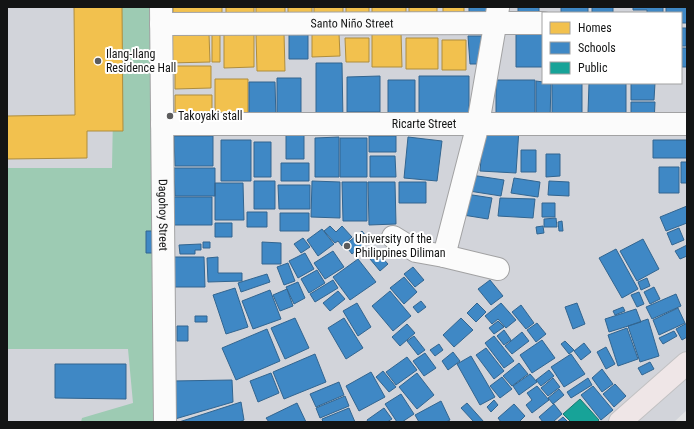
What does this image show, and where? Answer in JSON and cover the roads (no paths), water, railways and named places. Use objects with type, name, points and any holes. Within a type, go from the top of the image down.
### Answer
[{"type":"main road","points":[[620,422],[687,363]]},
{"type":"street","name":"Santo Niño Street","points":[[161,15],[497,15],[542,23]]},
{"type":"street","name":"Dagohoy Street","points":[[161,15],[165,422]]},
{"type":"street","points":[[444,256],[478,124],[497,15]]},
{"type":"street","name":"Ricarte Street","points":[[162,124],[687,124]]},
{"type":"street","points":[[394,237],[416,251],[498,269]]},
{"type":"place","name":"Ilang-Ilang Residence Hall","points":[[98,61]]},
{"type":"place","name":"Takoyaki stall","points":[[170,116]]},
{"type":"place","name":"University of the Philippines Diliman","points":[[347,246]]}]
